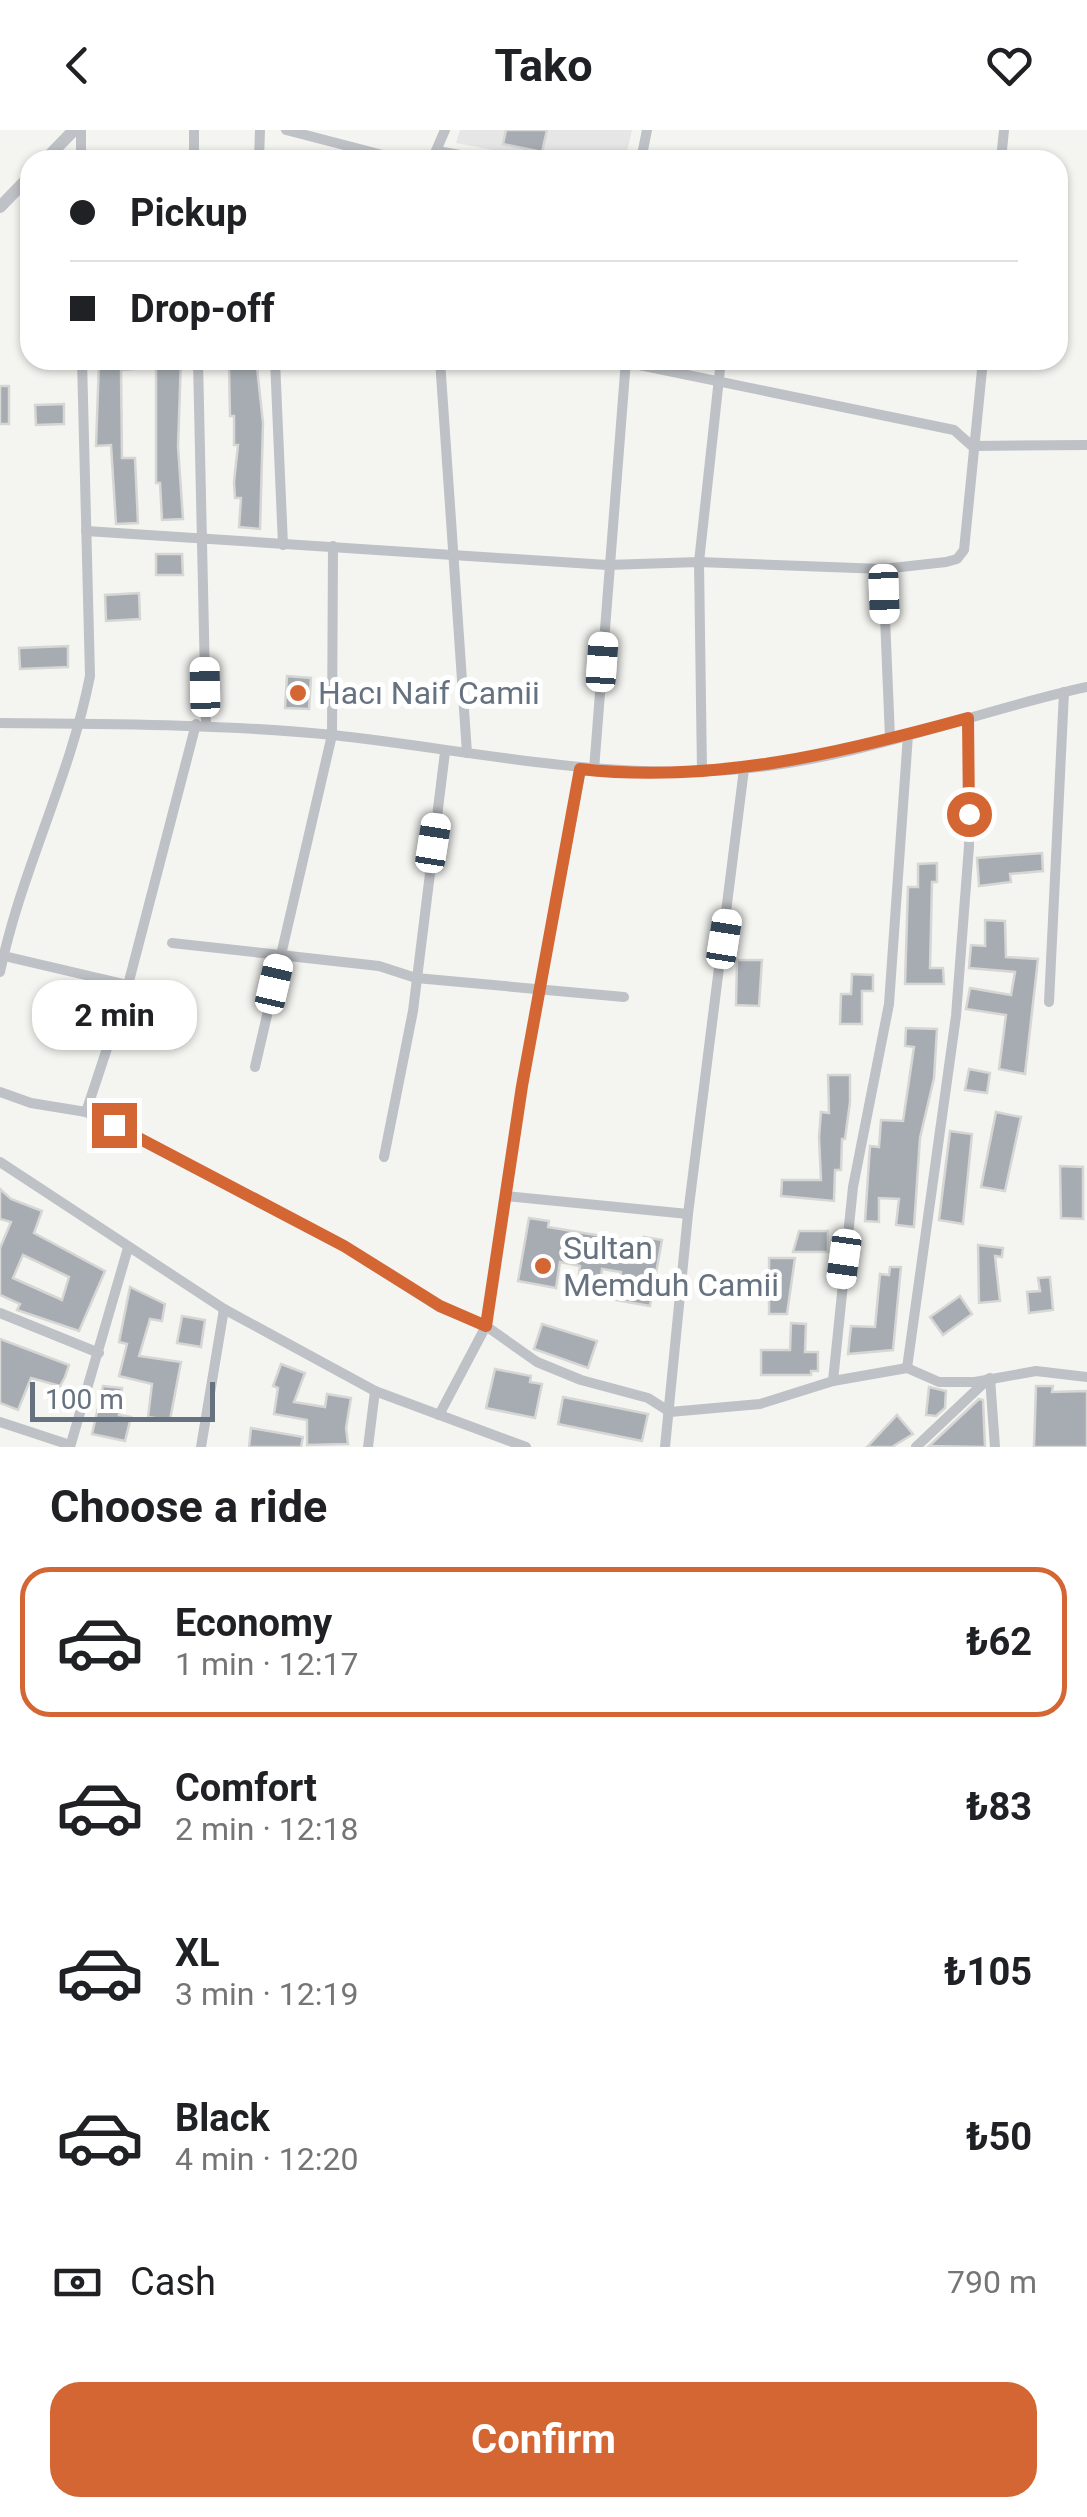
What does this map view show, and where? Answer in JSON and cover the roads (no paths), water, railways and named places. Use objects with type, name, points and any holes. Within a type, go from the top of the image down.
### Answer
[{"type":"street","points":[[56,150],[77,130]]},
{"type":"street","points":[[286,130],[308,132],[368,150]]},
{"type":"street","points":[[0,207],[20,186]]},
{"type":"street","points":[[0,972],[26,876],[81,724],[90,676],[82,370]]},
{"type":"street","points":[[86,1112],[128,985],[201,724],[198,370]]},
{"type":"street","points":[[275,370],[282,545]]},
{"type":"street","points":[[441,370],[468,753]]},
{"type":"street","points":[[594,770],[608,565],[614,552],[622,370]]},
{"type":"street","points":[[666,370],[954,430],[972,446],[1087,446]]},
{"type":"street","points":[[702,771],[699,562],[720,370]]},
{"type":"street","points":[[86,532],[608,565],[699,562],[883,569],[946,562],[963,556],[982,370]]},
{"type":"street","points":[[255,1067],[332,735],[333,546]]},
{"type":"street","points":[[883,569],[890,738]]},
{"type":"street","points":[[0,723],[201,724],[332,735],[580,769],[702,771],[744,769],[828,755],[1087,687]]},
{"type":"street","points":[[1049,1002],[1064,692]]},
{"type":"street","points":[[907,1368],[956,1016],[969,846],[968,718]]},
{"type":"street","points":[[833,1381],[854,1187],[890,1004],[908,734]]},
{"type":"street","points":[[384,1157],[416,978],[445,752]]},
{"type":"street","points":[[439,1415],[486,1326],[580,769]]},
{"type":"street","points":[[665,1447],[688,1214],[744,769]]},
{"type":"street","points":[[172,943],[218,944],[280,957],[379,966],[416,978],[624,997]]},
{"type":"street","points":[[4,956],[128,985]]},
{"type":"street","points":[[0,1092],[31,1103],[86,1112],[344,1246],[440,1306],[486,1326],[537,1362],[581,1380],[648,1398],[670,1412],[760,1404],[833,1381],[907,1368],[939,1382],[1036,1371],[1087,1377]]},
{"type":"street","points":[[0,1162],[224,1309],[375,1391],[526,1447]]},
{"type":"street","points":[[505,1196],[688,1214]]},
{"type":"street","points":[[0,1422],[70,1446],[128,1248]]},
{"type":"street","points":[[201,1447],[224,1309]]},
{"type":"street","points":[[0,1313],[99,1353]]},
{"type":"street","points":[[916,1447],[990,1378]]},
{"type":"street","points":[[990,1378],[994,1447]]},
{"type":"street","points":[[368,1447],[375,1391]]},
{"type":"place","name":"Hacı Naif Camii","points":[[298,693]]},
{"type":"place","name":"Sultan Memduh Camii","points":[[543,1266]]}]
